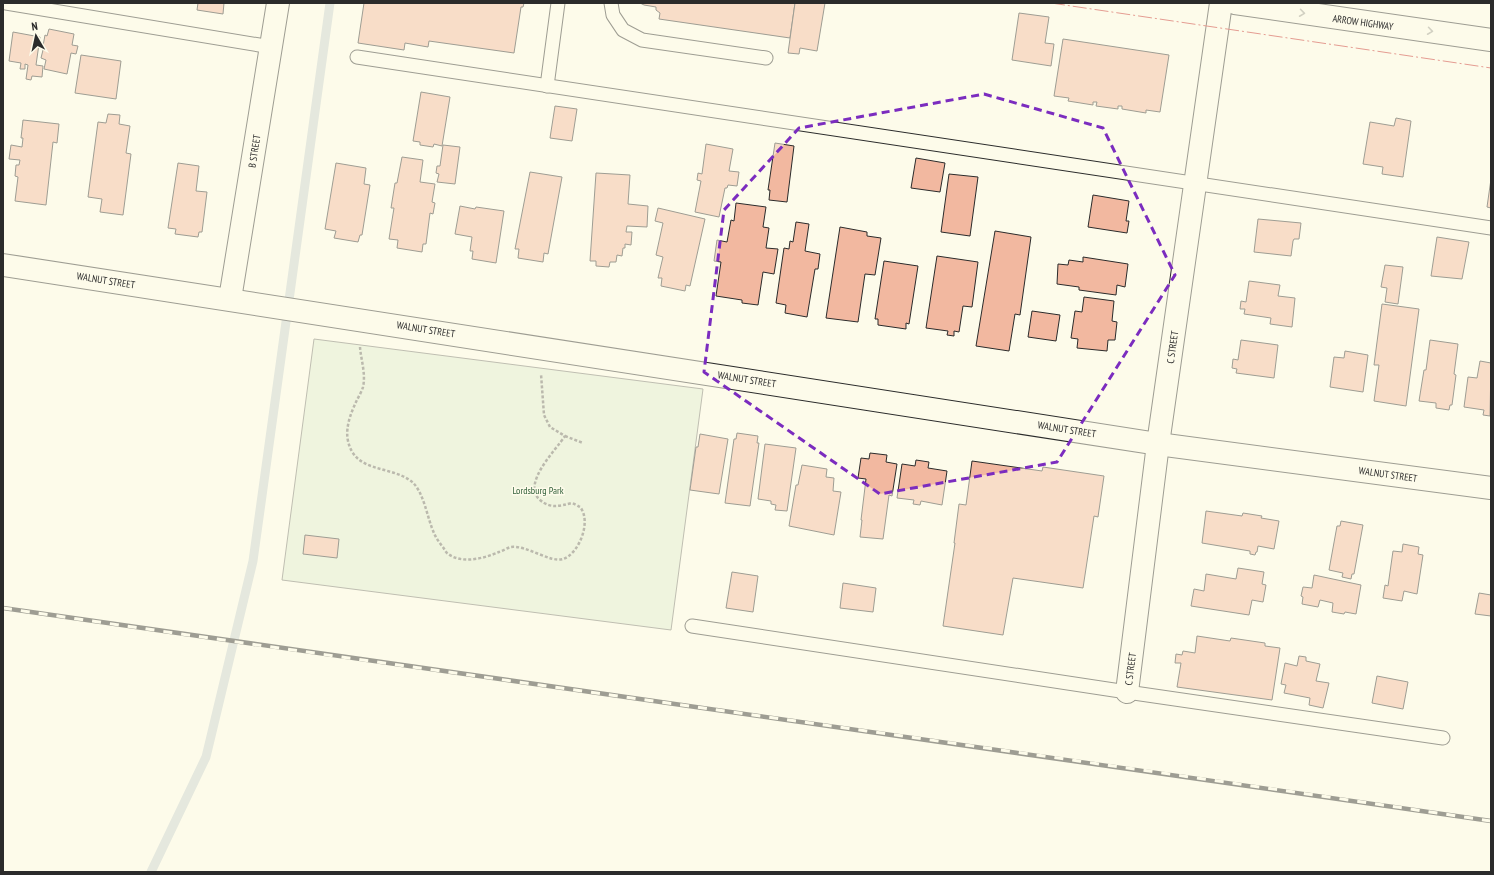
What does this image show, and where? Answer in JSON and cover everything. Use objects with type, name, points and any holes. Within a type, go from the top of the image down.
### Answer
[{"type":"street","name":"B STREET","points":[[230,299],[278,3]]},
{"type":"street","name":"C STREET","points":[[1127,692],[1158,444],[1221,3]]},
{"type":"street","name":"ARROW HIGHWAY","points":[[1235,3],[1491,40]]},
{"type":"street","name":"WALNUT STREET","points":[[3,265],[1158,444],[1491,488]]},
{"type":"lane","points":[[6,3],[271,47]]},
{"type":"lane","points":[[547,86],[558,3]]},
{"type":"lane","points":[[611,3],[613,15],[623,30],[642,40],[766,58]]},
{"type":"lane","points":[[357,57],[1491,228]]},
{"type":"lane","points":[[692,626],[1443,738]]},
{"type":"path","points":[[360,345],[363,369],[363,387],[354,406],[347,429],[348,442],[356,458],[365,464],[399,474],[412,482],[422,497],[434,534],[447,553],[461,560],[480,558],[510,547],[523,548],[550,557],[562,559],[570,556],[578,546],[584,533],[585,521],[580,508],[572,503],[558,506],[547,505],[537,497],[535,484],[538,472],[565,436]]},
{"type":"path","points":[[542,368],[541,379],[544,415],[550,427],[565,436],[583,443]]},
{"type":"highlighted area","points":[[984,94],[1103,128],[1175,275],[1057,462],[880,494],[704,372],[724,210],[799,128]]},
{"type":"green space","name":"Lordsburg Park","points":[[314,339],[703,389],[671,630],[282,580]]},
{"type":"building","points":[[198,3],[224,3],[223,14],[197,10]]},
{"type":"building","points":[[364,3],[524,3],[523,7],[521,7],[514,53],[429,41],[428,47],[405,43],[404,50],[358,43]]},
{"type":"building","points":[[640,3],[795,3],[790,38],[659,19],[660,13],[656,10],[656,7]]},
{"type":"building","points":[[795,3],[825,3],[817,51],[800,48],[799,54],[788,53]]},
{"type":"building","points":[[1019,13],[1049,17],[1045,43],[1054,44],[1051,66],[1012,60]]},
{"type":"building","points":[[49,29],[74,34],[72,45],[78,46],[76,54],[71,53],[67,74],[44,69],[46,60],[41,58],[45,35],[47,36]]},
{"type":"building","points":[[13,32],[40,37],[36,65],[43,66],[42,77],[32,76],[31,80],[26,79],[28,65],[25,64],[25,69],[20,69],[21,63],[9,61]]},
{"type":"building","points":[[1063,39],[1169,55],[1160,112],[1146,110],[1146,113],[1122,109],[1122,106],[1118,106],[1118,109],[1096,106],[1097,102],[1093,102],[1093,105],[1068,101],[1069,98],[1054,96]]},
{"type":"building","points":[[81,55],[121,61],[116,99],[75,93]]},
{"type":"building","points":[[421,92],[450,97],[442,146],[434,144],[433,147],[420,145],[420,142],[413,141]]},
{"type":"building","points":[[555,106],[577,109],[572,141],[550,138]]},
{"type":"building","points":[[108,114],[120,115],[119,124],[130,126],[126,153],[131,154],[123,215],[100,212],[102,199],[88,197],[98,122],[106,123]]},
{"type":"building","points":[[1396,118],[1411,121],[1403,177],[1382,174],[1383,167],[1363,164],[1370,122],[1394,126]]},
{"type":"building","points":[[23,120],[59,124],[57,143],[53,142],[46,205],[15,201],[18,177],[15,176],[16,165],[19,165],[20,160],[9,159],[11,145],[22,147],[23,138],[21,138]]},
{"type":"building","points":[[775,143],[794,146],[787,202],[769,200],[770,190],[768,190]]},
{"type":"building","points":[[706,144],[733,149],[729,171],[739,172],[737,186],[728,185],[727,188],[725,188],[719,217],[695,212],[701,181],[697,180],[698,173],[702,174]]},
{"type":"building","points":[[443,145],[460,147],[455,184],[437,182],[439,174],[436,173],[437,166],[440,166]]},
{"type":"building","points":[[402,157],[423,160],[420,182],[435,184],[432,202],[435,203],[433,214],[430,213],[426,244],[423,244],[422,252],[397,248],[398,240],[389,239],[394,208],[391,208],[395,183],[397,183]]},
{"type":"building","points":[[916,158],[945,163],[940,192],[911,188]]},
{"type":"building","points":[[178,163],[199,166],[196,191],[207,192],[202,232],[199,232],[198,237],[175,234],[176,229],[168,228]]},
{"type":"building","points":[[336,163],[366,168],[364,184],[370,185],[362,235],[360,235],[358,242],[334,238],[336,231],[325,229]]},
{"type":"building","points":[[530,172],[562,177],[548,254],[544,253],[543,262],[518,258],[519,249],[515,249]]},
{"type":"building","points":[[596,173],[630,175],[628,204],[648,206],[647,227],[627,226],[626,232],[632,232],[631,245],[625,244],[622,256],[617,255],[616,262],[610,262],[609,267],[596,266],[596,261],[590,261]]},
{"type":"building","points":[[949,174],[978,177],[970,236],[941,232]]},
{"type":"building","points":[[1491,179],[1491,208],[1487,207]]},
{"type":"building","points":[[1093,195],[1129,201],[1126,221],[1129,221],[1127,233],[1088,227]]},
{"type":"building","points":[[736,203],[766,207],[763,227],[769,228],[766,248],[778,249],[774,274],[763,272],[758,305],[742,303],[742,300],[716,296],[721,262],[714,261],[717,240],[727,242],[731,220],[734,221]]},
{"type":"building","points":[[460,206],[475,209],[476,207],[504,211],[496,263],[472,259],[473,251],[470,251],[472,237],[455,234]]},
{"type":"building","points":[[658,208],[705,219],[690,286],[686,285],[685,291],[661,286],[662,278],[658,278],[663,257],[656,255],[663,223],[655,221]]},
{"type":"building","points":[[1258,219],[1301,223],[1299,239],[1294,239],[1293,241],[1291,256],[1254,252]]},
{"type":"building","points":[[796,222],[809,224],[805,251],[820,254],[818,269],[815,269],[807,317],[785,313],[786,305],[776,303],[784,248],[789,249],[790,241],[793,242]]},
{"type":"building","points":[[840,227],[867,232],[867,236],[881,238],[875,275],[865,274],[858,322],[826,318]]},
{"type":"building","points":[[995,231],[1031,237],[1020,315],[1015,314],[1009,351],[976,346]]},
{"type":"building","points":[[1437,237],[1469,242],[1462,279],[1431,276]]},
{"type":"building","points":[[937,256],[978,262],[972,307],[963,306],[959,332],[954,331],[954,336],[947,335],[948,331],[926,328]]},
{"type":"building","points":[[1083,257],[1128,264],[1125,287],[1117,285],[1116,295],[1079,290],[1079,287],[1057,284],[1058,264],[1068,265],[1069,260],[1083,262]]},
{"type":"building","points":[[884,261],[918,266],[909,324],[906,323],[906,329],[878,325],[878,319],[875,319]]},
{"type":"building","points":[[1385,265],[1403,267],[1398,304],[1385,302],[1387,288],[1381,287]]},
{"type":"building","points":[[1249,281],[1280,285],[1278,296],[1295,298],[1292,327],[1270,324],[1271,318],[1244,314],[1245,309],[1240,309],[1241,301],[1246,302]]},
{"type":"building","points":[[1084,297],[1114,301],[1112,321],[1117,322],[1115,340],[1108,340],[1107,351],[1077,348],[1078,339],[1071,338],[1075,311],[1082,312]]},
{"type":"building","points":[[1382,304],[1419,309],[1406,406],[1374,401],[1379,365],[1374,365]]},
{"type":"building","points":[[1032,311],[1060,315],[1056,341],[1028,337]]},
{"type":"building","points":[[1241,340],[1278,345],[1274,378],[1236,373],[1237,369],[1232,368],[1233,359],[1238,360]]},
{"type":"building","points":[[1430,340],[1458,344],[1452,405],[1450,405],[1449,410],[1436,408],[1436,403],[1419,401],[1424,370],[1426,370]]},
{"type":"building","points":[[1345,351],[1368,355],[1363,392],[1330,387],[1334,357],[1344,358]]},
{"type":"building","points":[[1480,361],[1491,363],[1490,416],[1483,415],[1484,410],[1464,407],[1468,377],[1477,378]]},
{"type":"building","points":[[737,433],[758,436],[757,443],[759,443],[750,506],[725,503],[734,439],[736,439]]},
{"type":"building","points":[[700,434],[728,439],[719,494],[690,490],[696,447],[698,447]]},
{"type":"building","points":[[765,444],[796,448],[787,511],[775,510],[776,505],[771,504],[771,501],[758,499]]},
{"type":"building","points":[[870,453],[887,455],[886,462],[897,464],[892,496],[889,495],[883,539],[860,537],[866,479],[858,478],[861,458],[869,459]]},
{"type":"building","points":[[916,460],[929,462],[928,468],[947,471],[942,505],[921,501],[920,505],[913,504],[914,500],[897,498],[902,464],[915,466]]},
{"type":"building","points":[[972,461],[1042,471],[1043,467],[1104,476],[1098,517],[1094,516],[1083,588],[1013,578],[1003,635],[943,626],[959,504],[966,505]]},
{"type":"building","points":[[802,465],[827,469],[826,477],[834,478],[833,491],[841,492],[834,535],[789,526],[796,485],[798,485]]},
{"type":"building","points":[[1206,511],[1242,516],[1243,513],[1279,521],[1274,549],[1258,546],[1255,555],[1250,554],[1250,551],[1202,543]]},
{"type":"building","points":[[1341,521],[1363,525],[1354,574],[1352,574],[1351,579],[1342,577],[1343,573],[1329,570],[1337,526],[1340,526]]},
{"type":"building","points":[[305,535],[339,539],[337,558],[303,554]]},
{"type":"building","points":[[1403,544],[1419,547],[1418,554],[1423,555],[1417,594],[1404,591],[1402,601],[1383,598],[1385,585],[1388,586],[1393,551],[1402,552]]},
{"type":"building","points":[[1238,568],[1264,572],[1262,584],[1266,585],[1263,602],[1252,600],[1249,615],[1191,606],[1194,589],[1204,591],[1206,574],[1236,579]]},
{"type":"building","points":[[732,572],[758,576],[753,612],[726,608]]},
{"type":"building","points":[[1314,575],[1361,585],[1356,614],[1332,612],[1333,603],[1320,600],[1318,607],[1302,604],[1303,597],[1301,596],[1303,587],[1312,588]]},
{"type":"building","points":[[843,583],[876,588],[873,612],[840,608]]},
{"type":"building","points":[[1479,593],[1491,595],[1491,616],[1475,614]]},
{"type":"building","points":[[1197,636],[1230,641],[1231,638],[1265,643],[1265,646],[1280,648],[1272,700],[1177,687],[1181,663],[1175,663],[1176,654],[1182,655],[1183,651],[1195,653]]},
{"type":"building","points":[[1299,656],[1306,657],[1306,661],[1320,664],[1316,681],[1329,683],[1323,708],[1309,705],[1310,698],[1284,693],[1286,685],[1281,684],[1285,663],[1297,666]]},
{"type":"building","points":[[1377,676],[1408,682],[1403,709],[1372,703]]},
{"type":"waterway","points":[[151,872],[206,757],[253,561],[330,3]]},
{"type":"railway","points":[[3,608],[1491,821]]},
{"type":"power","points":[[1051,3],[1491,68]]}]
